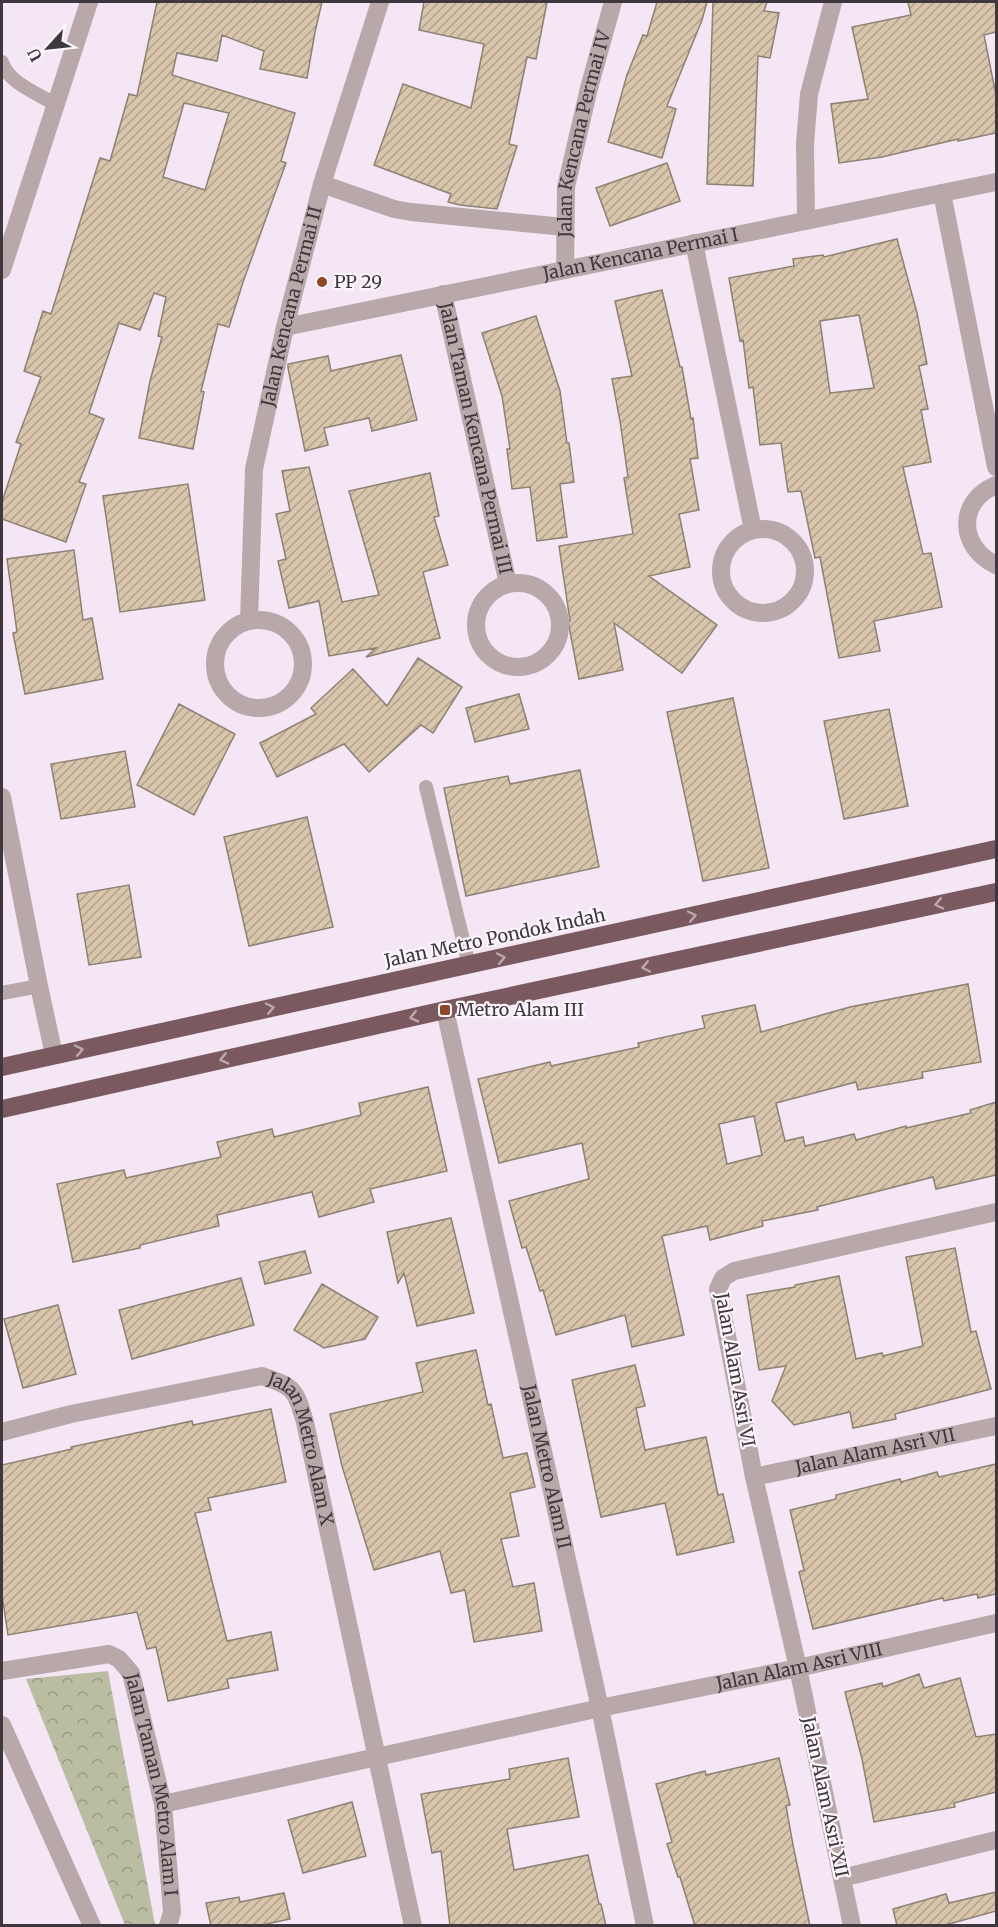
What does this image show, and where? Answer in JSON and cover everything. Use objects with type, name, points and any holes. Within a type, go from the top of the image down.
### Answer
[{"type":"highway","name":"Jalan Metro Pondok Indah","points":[[2,1067],[996,849]]},
{"type":"highway","points":[[2,1109],[445,1010],[996,892]]},
{"type":"street","points":[[2,270],[89,2]]},
{"type":"street","name":"Jalan Kencana Permai II","points":[[249,620],[254,469],[285,327],[322,184],[380,2]]},
{"type":"street","name":"Jalan Kencana Permai IV","points":[[565,270],[566,187],[589,88],[614,2]]},
{"type":"street","points":[[806,221],[805,144],[809,93],[836,4]]},
{"type":"street","name":"Jalan Kencana Permai I","points":[[285,327],[996,182]]},
{"type":"street","points":[[322,184],[394,209],[564,227]]},
{"type":"street","points":[[942,193],[996,467]]},
{"type":"street","points":[[694,243],[753,530]]},
{"type":"street","name":"Jalan Taman Kencana Permai III","points":[[443,294],[508,584]]},
{"type":"street","points":[[996,485],[985,489],[974,500],[968,514],[967,530],[972,544],[982,557],[996,565]]},
{"type":"street","points":[[769,529],[783,534],[796,544],[803,558],[805,573],[801,588],[792,601],[780,610],[765,613],[749,611],[736,603],[726,591],[721,576],[722,561],[728,547],[739,536],[753,530],[769,529]]},
{"type":"street","points":[[524,583],[538,588],[550,598],[558,612],[560,628],[556,643],[547,656],[534,664],[519,668],[504,665],[490,658],[481,645],[476,631],[476,615],[483,601],[494,590],[508,584],[524,583]]},
{"type":"street","points":[[249,620],[271,620],[289,631],[301,649],[303,670],[296,690],[280,703],[259,708],[238,703],[223,688],[215,668],[218,647],[230,630],[249,620]]},
{"type":"street","points":[[2,797],[54,1055]]},
{"type":"street","name":"Jalan Metro Alam II","points":[[445,1010],[600,1708],[645,1926]]},
{"type":"street","name":"Jalan Alam Asri VI","points":[[798,1668],[754,1477],[718,1289],[723,1278],[734,1270],[996,1212]]},
{"type":"street","name":"Jalan Metro Alam X","points":[[2,1432],[71,1414],[262,1376],[285,1384],[297,1397],[305,1422],[413,1926]]},
{"type":"street","name":"Jalan Alam Asri VII","points":[[754,1477],[996,1426]]},
{"type":"street","name":"Jalan Alam Asri VIII","points":[[600,1708],[798,1668],[996,1623]]},
{"type":"street","name":"Jalan Taman Metro Alam I","points":[[2,1671],[109,1654],[119,1659],[131,1673],[164,1804],[172,1911],[168,1926]]},
{"type":"street","name":"Jalan Alam Asri XII","points":[[798,1668],[852,1926]]},
{"type":"street","points":[[164,1804],[600,1708]]},
{"type":"street","points":[[2,1725],[92,1926]]},
{"type":"street","points":[[842,1878],[996,1840]]},
{"type":"lane","points":[[2,62],[3,68],[13,80],[56,105]]},
{"type":"lane","points":[[426,787],[468,965]]},
{"type":"lane","points":[[2,993],[39,986]]},
{"type":"green space","points":[[108,1671],[155,1925],[125,1925],[26,1679]]},
{"type":"building","points":[[157,2],[322,2],[307,78],[260,69],[264,51],[222,35],[217,61],[177,53],[172,75],[295,113],[281,161],[286,163],[229,327],[218,324],[201,391],[204,392],[193,449],[139,438],[150,381],[162,337],[158,336],[166,297],[154,293],[140,330],[119,323],[89,413],[104,419],[79,482],[86,484],[66,542],[2,519],[2,502],[21,444],[16,442],[41,377],[24,371],[43,311],[51,314],[100,158],[110,161],[129,94],[137,96]],"holes":[[[184,103],[229,113],[205,190],[163,177]]]},
{"type":"building","points":[[424,2],[547,2],[536,59],[527,57],[509,144],[517,146],[497,209],[448,202],[451,194],[374,165],[403,84],[471,108],[484,44],[419,30]]},
{"type":"building","points":[[657,2],[707,2],[667,106],[676,109],[662,158],[608,142],[627,75],[643,35],[647,36]]},
{"type":"building","points":[[713,2],[767,2],[764,11],[779,13],[770,58],[758,56],[753,186],[707,184]]},
{"type":"building","points":[[908,2],[996,2],[996,32],[984,35],[996,95],[996,133],[958,141],[958,139],[882,157],[839,163],[831,104],[868,99],[852,27],[911,15]]},
{"type":"building","points":[[667,163],[680,201],[610,226],[596,188]]},
{"type":"building","points":[[897,239],[917,313],[927,364],[919,366],[928,409],[921,410],[931,462],[903,467],[923,554],[931,553],[942,607],[874,621],[880,651],[839,658],[820,557],[815,558],[801,491],[788,492],[781,443],[760,445],[753,387],[749,388],[743,340],[740,341],[729,278],[794,266],[793,259],[823,255],[824,257]],"holes":[[[859,315],[874,388],[830,393],[820,321]]]},
{"type":"building","points":[[662,290],[680,367],[682,367],[691,419],[693,418],[698,458],[690,459],[699,510],[679,514],[690,567],[649,576],[717,625],[682,673],[614,623],[623,670],[579,679],[568,621],[570,621],[559,546],[633,534],[624,478],[628,477],[612,379],[632,376],[615,301]]},
{"type":"building","points":[[536,316],[560,391],[574,482],[560,484],[567,537],[537,541],[530,487],[512,489],[507,449],[510,449],[502,396],[482,333]]},
{"type":"building","points":[[401,355],[417,420],[372,431],[369,418],[324,428],[328,445],[305,451],[288,364],[328,356],[331,371]]},
{"type":"building","points":[[309,467],[342,602],[379,595],[349,491],[430,473],[439,516],[434,517],[448,565],[423,572],[440,638],[366,657],[376,648],[329,656],[319,601],[289,608],[278,561],[286,559],[276,514],[290,511],[282,471]]},
{"type":"building","points":[[188,484],[205,600],[120,612],[103,496]]},
{"type":"building","points":[[74,550],[83,620],[92,618],[103,679],[25,694],[13,633],[17,632],[7,559]]},
{"type":"building","points":[[418,658],[462,687],[433,733],[421,725],[369,772],[344,744],[277,777],[260,743],[316,714],[311,708],[353,669],[387,706]]},
{"type":"building","points":[[519,694],[529,729],[475,742],[466,708]]},
{"type":"building","points":[[733,698],[769,868],[703,881],[667,712]]},
{"type":"building","points":[[179,704],[235,734],[194,815],[137,785]]},
{"type":"building","points":[[889,709],[908,806],[844,819],[824,721]]},
{"type":"building","points":[[125,751],[135,807],[61,819],[51,764]]},
{"type":"building","points":[[580,770],[599,867],[466,896],[444,788],[508,776],[510,784]]},
{"type":"building","points":[[307,817],[333,927],[249,946],[224,837]]},
{"type":"building","points":[[129,885],[141,957],[89,965],[77,894]]},
{"type":"building","points":[[968,984],[981,1062],[922,1072],[923,1078],[858,1090],[856,1082],[776,1103],[785,1141],[803,1137],[805,1146],[854,1134],[856,1140],[906,1126],[906,1128],[971,1113],[970,1110],[996,1102],[996,1175],[936,1189],[933,1177],[817,1207],[818,1210],[762,1221],[763,1226],[710,1240],[707,1226],[662,1236],[684,1335],[632,1347],[625,1315],[556,1335],[543,1290],[540,1291],[526,1247],[522,1248],[509,1201],[589,1179],[582,1143],[499,1163],[478,1079],[550,1062],[551,1066],[639,1047],[638,1043],[705,1028],[702,1016],[755,1005],[761,1032],[850,1007]],"holes":[[[754,1116],[762,1155],[727,1164],[719,1124]]]},
{"type":"building","points":[[428,1087],[447,1171],[370,1189],[374,1202],[319,1217],[312,1192],[217,1215],[219,1226],[140,1245],[140,1248],[73,1262],[57,1184],[124,1170],[126,1178],[221,1157],[217,1142],[272,1129],[274,1137],[361,1115],[359,1103]]},
{"type":"building","points":[[451,1218],[474,1313],[417,1326],[404,1273],[398,1283],[387,1232]]},
{"type":"building","points":[[955,1248],[971,1332],[976,1331],[991,1389],[895,1414],[896,1419],[853,1428],[850,1412],[794,1425],[772,1401],[786,1366],[759,1370],[747,1295],[795,1287],[795,1285],[839,1276],[856,1359],[882,1353],[883,1356],[923,1346],[906,1257]]},
{"type":"building","points":[[305,1251],[311,1273],[265,1284],[259,1262]]},
{"type":"building","points":[[241,1278],[254,1325],[132,1359],[119,1310]]},
{"type":"building","points":[[322,1284],[378,1317],[365,1339],[324,1348],[294,1330]]},
{"type":"building","points":[[58,1305],[76,1374],[23,1388],[4,1319]]},
{"type":"building","points":[[476,1350],[503,1458],[527,1453],[535,1487],[510,1493],[519,1536],[501,1539],[513,1587],[534,1583],[542,1631],[474,1642],[465,1590],[451,1593],[440,1551],[374,1570],[342,1466],[330,1414],[423,1392],[416,1363]]},
{"type":"building","points":[[635,1365],[645,1406],[636,1408],[645,1450],[706,1437],[718,1495],[723,1494],[734,1542],[677,1555],[665,1503],[601,1517],[572,1380]]},
{"type":"building","points":[[271,1409],[286,1482],[208,1498],[211,1510],[195,1513],[227,1641],[271,1632],[278,1670],[227,1679],[229,1688],[168,1701],[156,1647],[147,1649],[137,1612],[8,1635],[2,1595],[2,1465],[72,1449],[71,1447],[192,1421],[193,1425]]},
{"type":"building","points":[[996,1464],[996,1594],[978,1598],[977,1594],[944,1601],[943,1598],[813,1629],[799,1572],[804,1570],[790,1510],[836,1499],[836,1495],[900,1479],[901,1482],[937,1472],[939,1477]]},
{"type":"building","points":[[919,1674],[924,1688],[960,1678],[976,1737],[996,1734],[996,1792],[954,1803],[955,1807],[874,1822],[862,1759],[845,1692],[882,1683],[883,1687]]},
{"type":"building","points":[[568,1758],[579,1817],[507,1829],[514,1870],[588,1855],[606,1926],[450,1926],[441,1851],[432,1853],[421,1794],[510,1779],[509,1769]]},
{"type":"building","points":[[779,1758],[790,1805],[786,1806],[810,1926],[695,1926],[667,1844],[672,1842],[656,1784],[705,1771],[706,1775]]},
{"type":"building","points":[[352,1802],[366,1856],[303,1873],[288,1820]]},
{"type":"building","points":[[996,1892],[996,1911],[942,1926],[897,1926],[893,1909],[946,1894],[949,1903]]},
{"type":"building","points":[[284,1893],[290,1919],[257,1926],[211,1926],[206,1903],[239,1897],[240,1902]]},
{"type":"place","name":"PP 29","points":[[322,282]]},
{"type":"place","name":"Metro Alam III","points":[[445,1010]]}]
